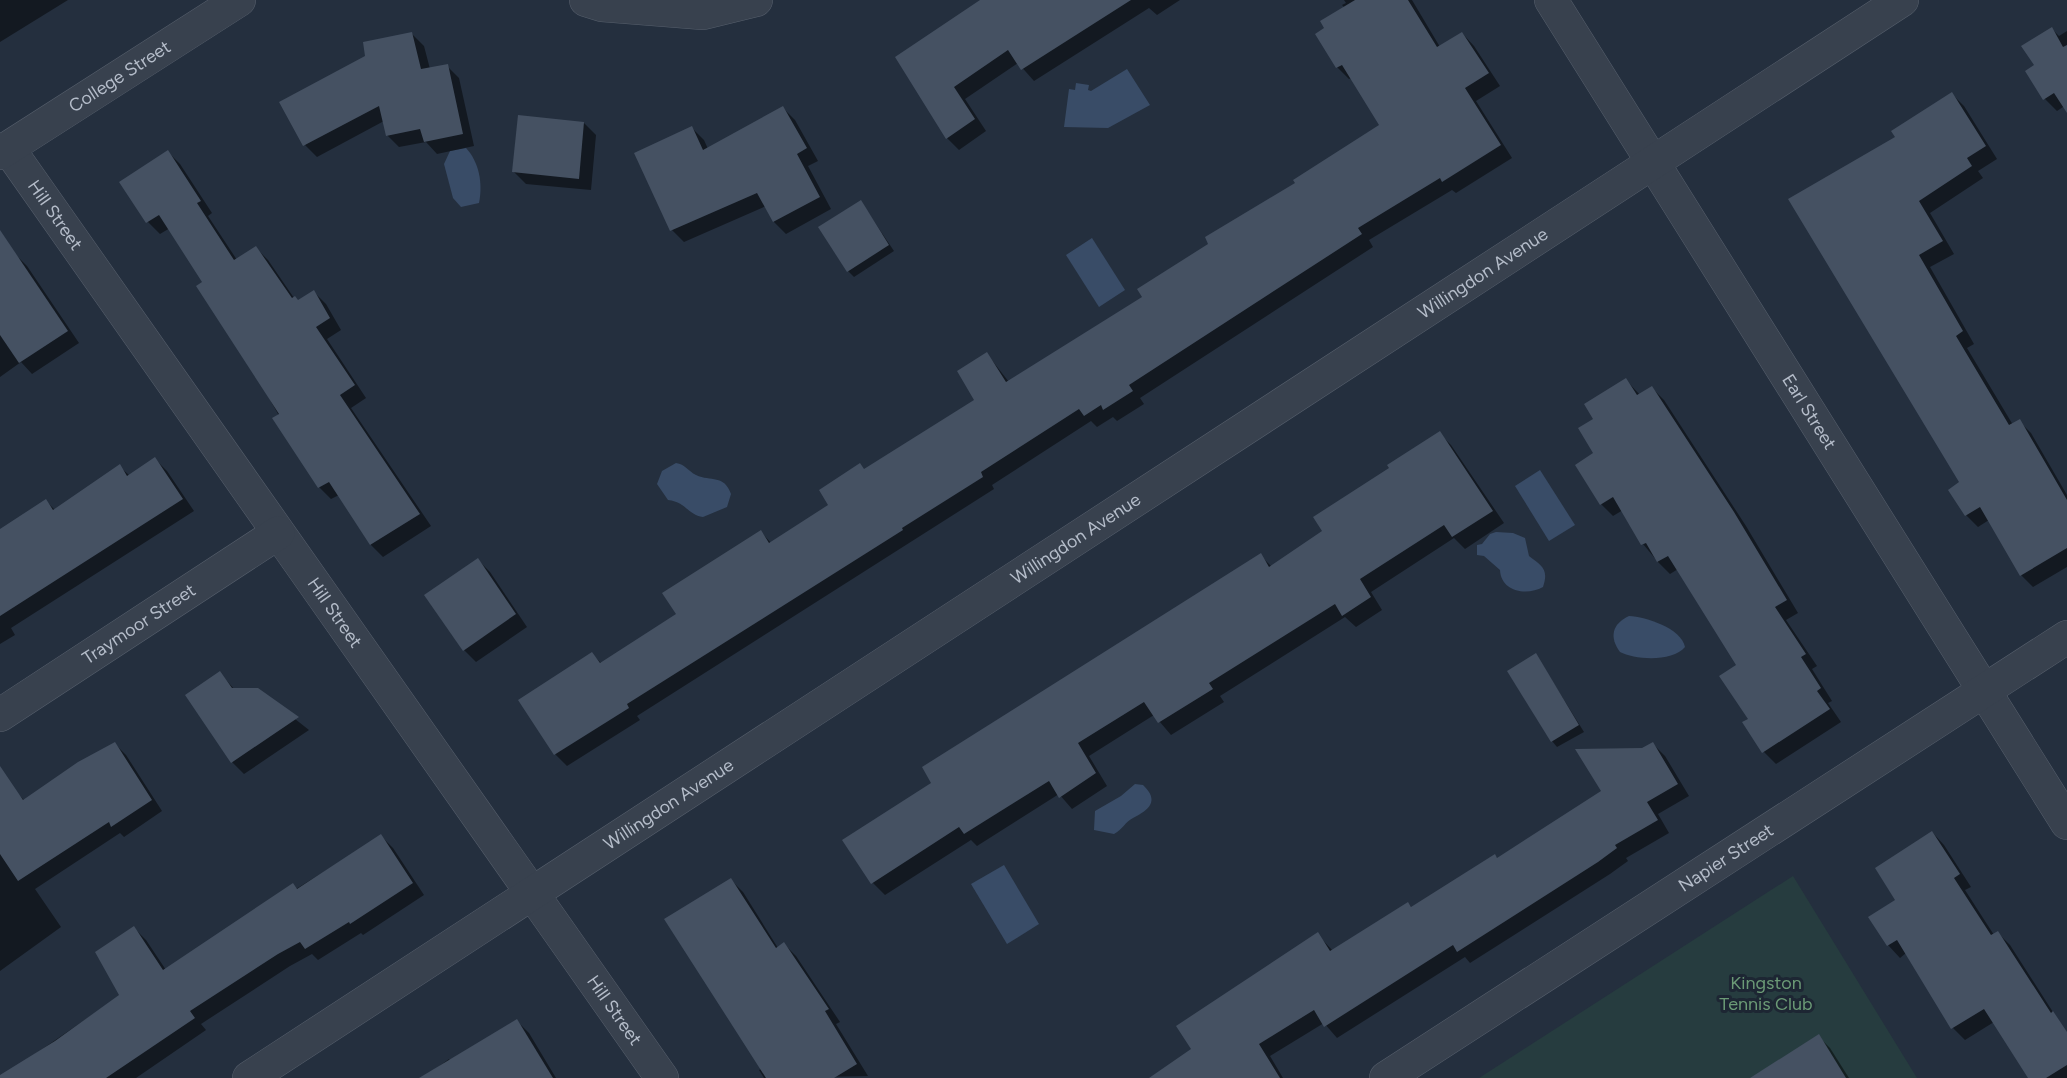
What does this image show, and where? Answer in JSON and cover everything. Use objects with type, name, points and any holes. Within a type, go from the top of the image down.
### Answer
[{"type":"street","name":"College Street","points":[[4,150],[239,0]]},
{"type":"street","points":[[586,0],[602,5],[703,13],[756,0]]},
{"type":"street","name":"Earl Street","points":[[1551,0],[2067,823]]},
{"type":"street","name":"Willingdon Avenue","points":[[249,1078],[1902,0]]},
{"type":"street","name":"Hill Street","points":[[4,150],[278,533],[662,1078]]},
{"type":"street","name":"Traymoor Street","points":[[0,715],[278,533]]},
{"type":"street","name":"Napier Street","points":[[1386,1078],[2067,638]]},
{"type":"green space","name":"Kingston Tennis Club","points":[[1793,876],[1917,1078],[1479,1078]]},
{"type":"water","points":[[1127,69],[1150,105],[1108,128],[1064,127],[1069,89],[1075,90],[1076,83],[1089,85],[1088,90],[1091,91]]},
{"type":"water","points":[[466,148],[477,166],[480,195],[479,203],[461,207],[453,198],[444,164],[450,151]]},
{"type":"water","points":[[1092,238],[1125,290],[1099,307],[1066,255]]},
{"type":"water","points":[[676,463],[696,475],[725,484],[731,494],[727,507],[703,517],[694,514],[679,503],[668,500],[657,484],[662,471]]},
{"type":"water","points":[[1540,470],[1575,525],[1549,541],[1515,486]]},
{"type":"water","points":[[1513,533],[1525,538],[1529,556],[1541,565],[1545,572],[1543,587],[1530,591],[1516,590],[1505,583],[1500,570],[1484,556],[1477,555],[1477,545],[1482,544],[1490,534]]},
{"type":"water","points":[[1629,616],[1653,621],[1670,629],[1682,640],[1685,647],[1672,655],[1654,658],[1635,657],[1620,652],[1614,641],[1614,631],[1623,619]]},
{"type":"water","points":[[1135,784],[1143,785],[1151,796],[1152,800],[1148,808],[1114,834],[1094,830],[1095,811],[1121,796]]},
{"type":"water","points":[[1004,865],[1039,924],[1007,944],[971,884]]},
{"type":"building","points":[[980,0],[1131,0],[1021,70],[1008,50],[954,87],[975,119],[946,139],[895,57]]},
{"type":"building","points":[[1355,0],[1408,0],[1437,47],[1462,32],[1489,73],[1465,88],[1501,145],[1442,182],[1440,178],[1358,228],[1362,234],[1129,385],[1133,391],[1103,410],[1101,405],[1084,416],[1079,409],[981,472],[983,477],[902,528],[903,530],[627,704],[629,708],[554,755],[518,700],[592,652],[600,663],[676,614],[662,593],[761,530],[769,543],[828,505],[819,490],[860,463],[864,469],[974,400],[957,371],[987,352],[1006,382],[1142,297],[1137,289],[1208,244],[1205,237],[1295,183],[1293,180],[1379,125],[1342,65],[1336,68],[1315,34],[1324,28],[1320,21]]},
{"type":"building","points":[[2052,27],[2063,47],[2067,45],[2067,113],[2054,93],[2043,100],[2025,71],[2034,65],[2021,46]]},
{"type":"building","points":[[412,32],[421,69],[448,64],[463,134],[424,142],[420,129],[386,136],[379,106],[303,146],[279,102],[365,56],[363,42]]},
{"type":"building","points":[[1952,92],[1986,146],[1967,158],[1972,166],[1919,201],[1943,241],[1919,255],[1963,331],[1956,336],[2009,425],[2020,419],[2067,500],[2067,548],[2020,576],[1980,507],[1965,516],[1948,490],[1959,482],[1788,199],[1895,137],[1891,131]]},
{"type":"building","points":[[783,106],[807,148],[797,154],[820,197],[773,222],[757,193],[670,231],[634,153],[692,126],[703,150]]},
{"type":"building","points":[[518,115],[584,122],[579,179],[512,172]]},
{"type":"building","points":[[168,150],[201,201],[197,203],[234,260],[256,246],[292,298],[295,296],[298,300],[314,290],[330,318],[316,327],[355,385],[340,395],[420,514],[370,545],[329,482],[318,488],[272,418],[279,414],[196,286],[202,282],[159,215],[146,223],[119,182]]},
{"type":"building","points":[[861,200],[889,245],[847,272],[818,227]]},
{"type":"building","points":[[0,230],[68,331],[19,363],[0,335]]},
{"type":"building","points":[[1626,378],[1637,395],[1652,386],[1734,512],[1787,600],[1775,607],[1806,654],[1801,657],[1821,688],[1817,691],[1830,709],[1762,753],[1742,722],[1748,719],[1719,676],[1736,665],[1668,556],[1657,562],[1646,543],[1641,545],[1613,497],[1600,505],[1575,465],[1593,453],[1578,428],[1593,419],[1584,404]]},
{"type":"building","points":[[1440,431],[1493,511],[1452,537],[1444,525],[1360,579],[1371,597],[1342,616],[1335,604],[1209,683],[1213,689],[1158,723],[1144,702],[1078,743],[1096,773],[1059,798],[1049,781],[964,834],[959,827],[871,884],[842,840],[931,783],[922,767],[1261,553],[1269,567],[1322,531],[1313,517],[1389,468],[1387,465]]},
{"type":"building","points":[[155,457],[183,499],[0,616],[0,529],[46,499],[53,510],[120,464],[127,476]]},
{"type":"building","points":[[478,558],[516,614],[463,651],[424,595]]},
{"type":"building","points":[[1536,653],[1579,725],[1551,742],[1507,671]]},
{"type":"building","points":[[220,671],[232,688],[258,688],[299,717],[231,763],[185,695]]},
{"type":"building","points":[[115,742],[152,800],[111,827],[109,822],[18,881],[0,854],[0,766],[23,800],[78,762]]},
{"type":"building","points":[[1653,742],[1678,784],[1647,802],[1658,820],[1615,845],[1617,848],[1598,862],[1457,952],[1453,945],[1324,1027],[1314,1010],[1259,1044],[1280,1078],[1149,1078],[1191,1049],[1176,1026],[1318,932],[1330,951],[1408,902],[1411,907],[1495,854],[1497,858],[1601,791],[1575,749],[1642,748]]},
{"type":"building","points":[[1932,831],[1960,874],[1954,878],[1991,935],[1998,931],[2051,1013],[2053,1011],[2067,1032],[2067,1065],[2046,1078],[2028,1078],[1984,1009],[1951,1029],[1897,940],[1887,946],[1868,917],[1895,900],[1875,868]]},
{"type":"building","points":[[381,834],[413,883],[350,924],[349,922],[305,949],[300,942],[278,954],[190,1011],[195,1018],[106,1078],[0,1078],[0,1075],[55,1041],[119,995],[95,952],[134,926],[163,970],[293,883],[297,889]]},
{"type":"building","points":[[731,878],[776,948],[784,942],[829,1009],[825,1011],[857,1064],[834,1078],[766,1078],[664,919]]},
{"type":"building","points":[[517,1019],[553,1078],[419,1078]]},
{"type":"building","points":[[1819,1034],[1846,1078],[1750,1078]]}]
